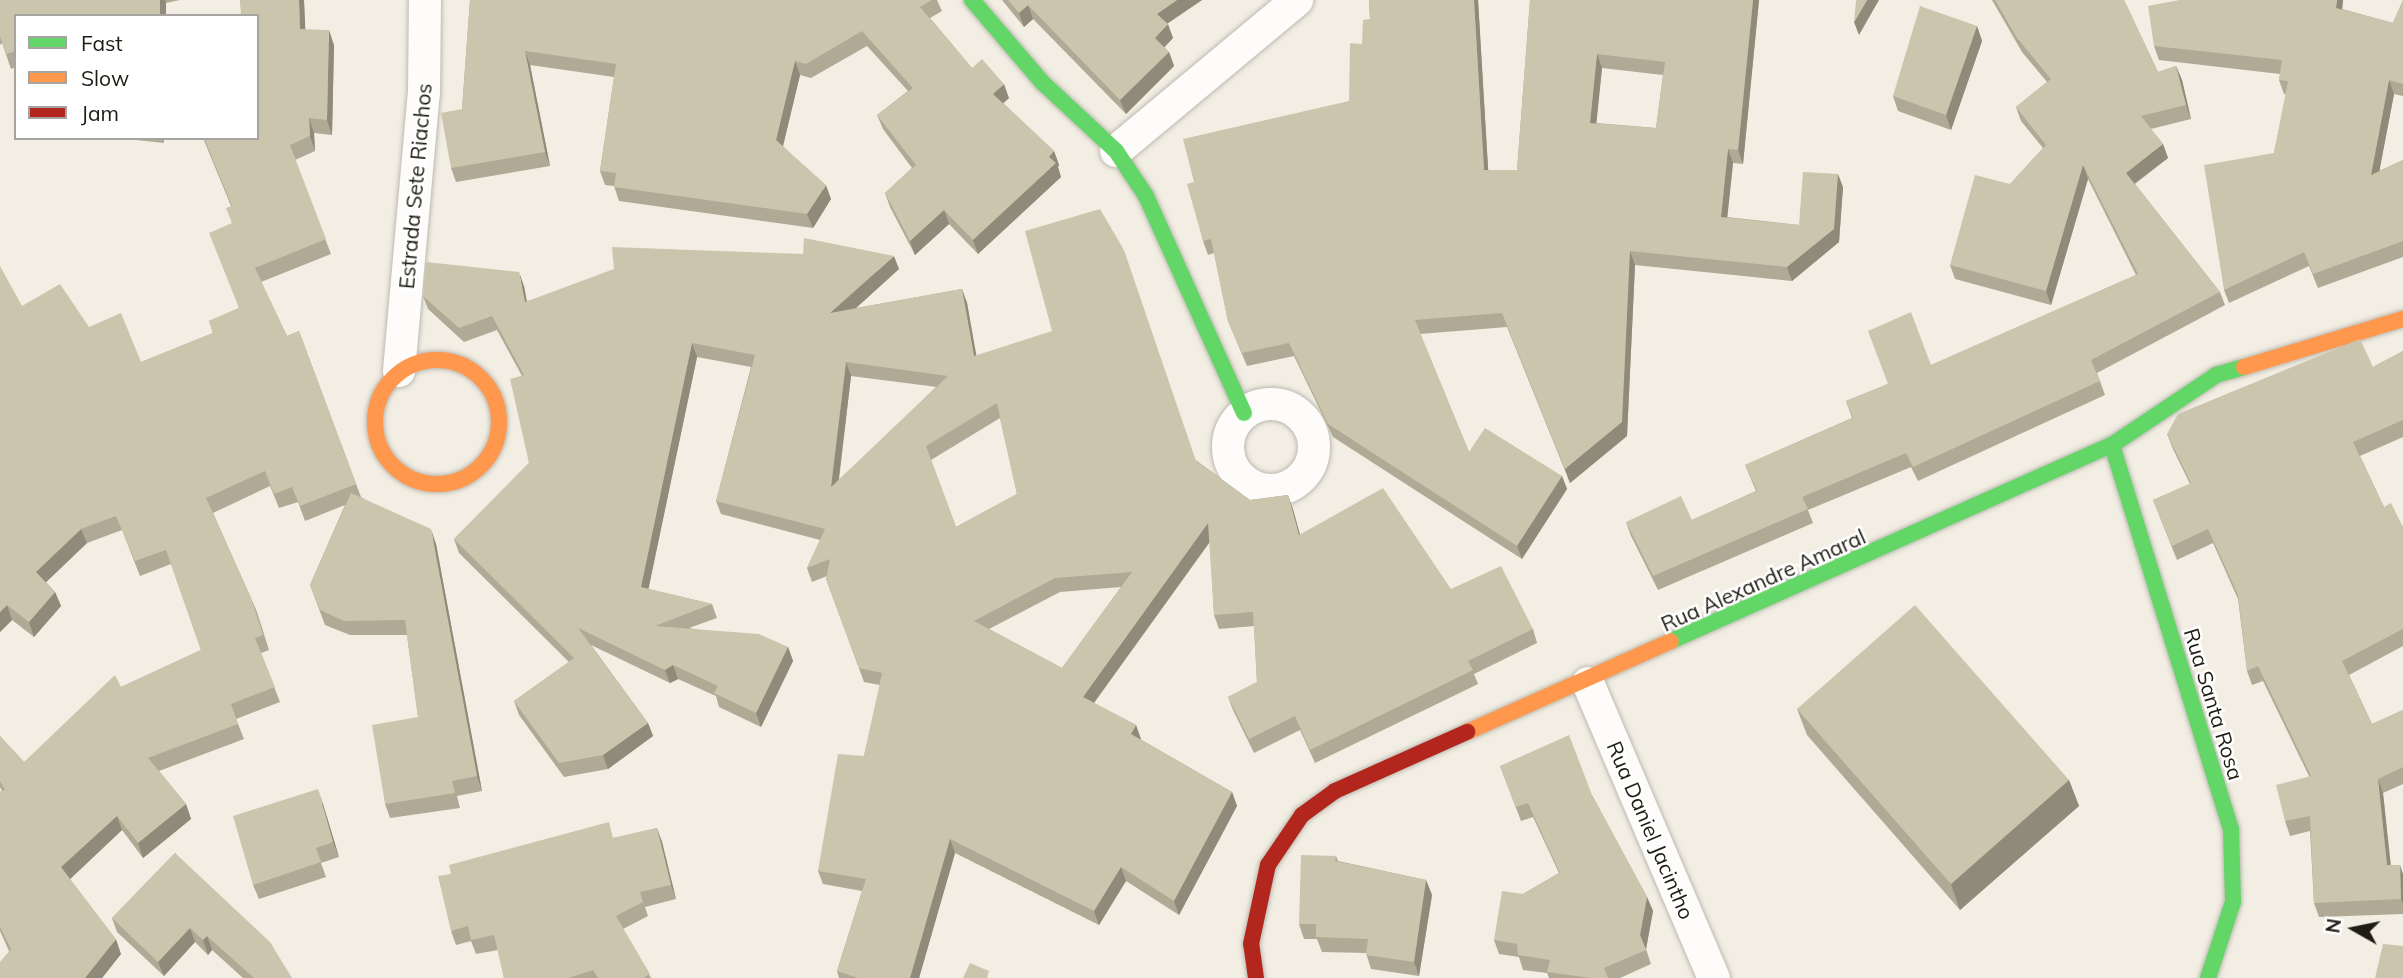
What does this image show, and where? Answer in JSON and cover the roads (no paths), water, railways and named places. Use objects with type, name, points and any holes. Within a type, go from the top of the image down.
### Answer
[{"type":"street","name":"Estrada Sete Riachos","points":[[399,371],[424,93],[425,0]]},
{"type":"street","points":[[972,0],[1043,83],[1116,151],[1173,246],[1244,413]]},
{"type":"street","points":[[1116,151],[1297,0]]},
{"type":"street","name":"Rua Alexandre Amaral","points":[[1256,978],[1251,944],[1255,909],[1268,865],[1302,815],[1335,791],[1588,683],[2112,445],[2216,375],[2403,319]]},
{"type":"street","points":[[438,359],[475,372],[489,386],[497,404],[497,437],[472,474],[447,483],[422,482],[394,467],[380,450],[376,407],[399,371],[438,359]]},
{"type":"street","name":"Rua Santa Rosa","points":[[2112,445],[2231,829],[2233,902],[2208,978]]},
{"type":"street","name":"Rua Daniel Jacintho","points":[[1588,683],[1714,978]]}]
